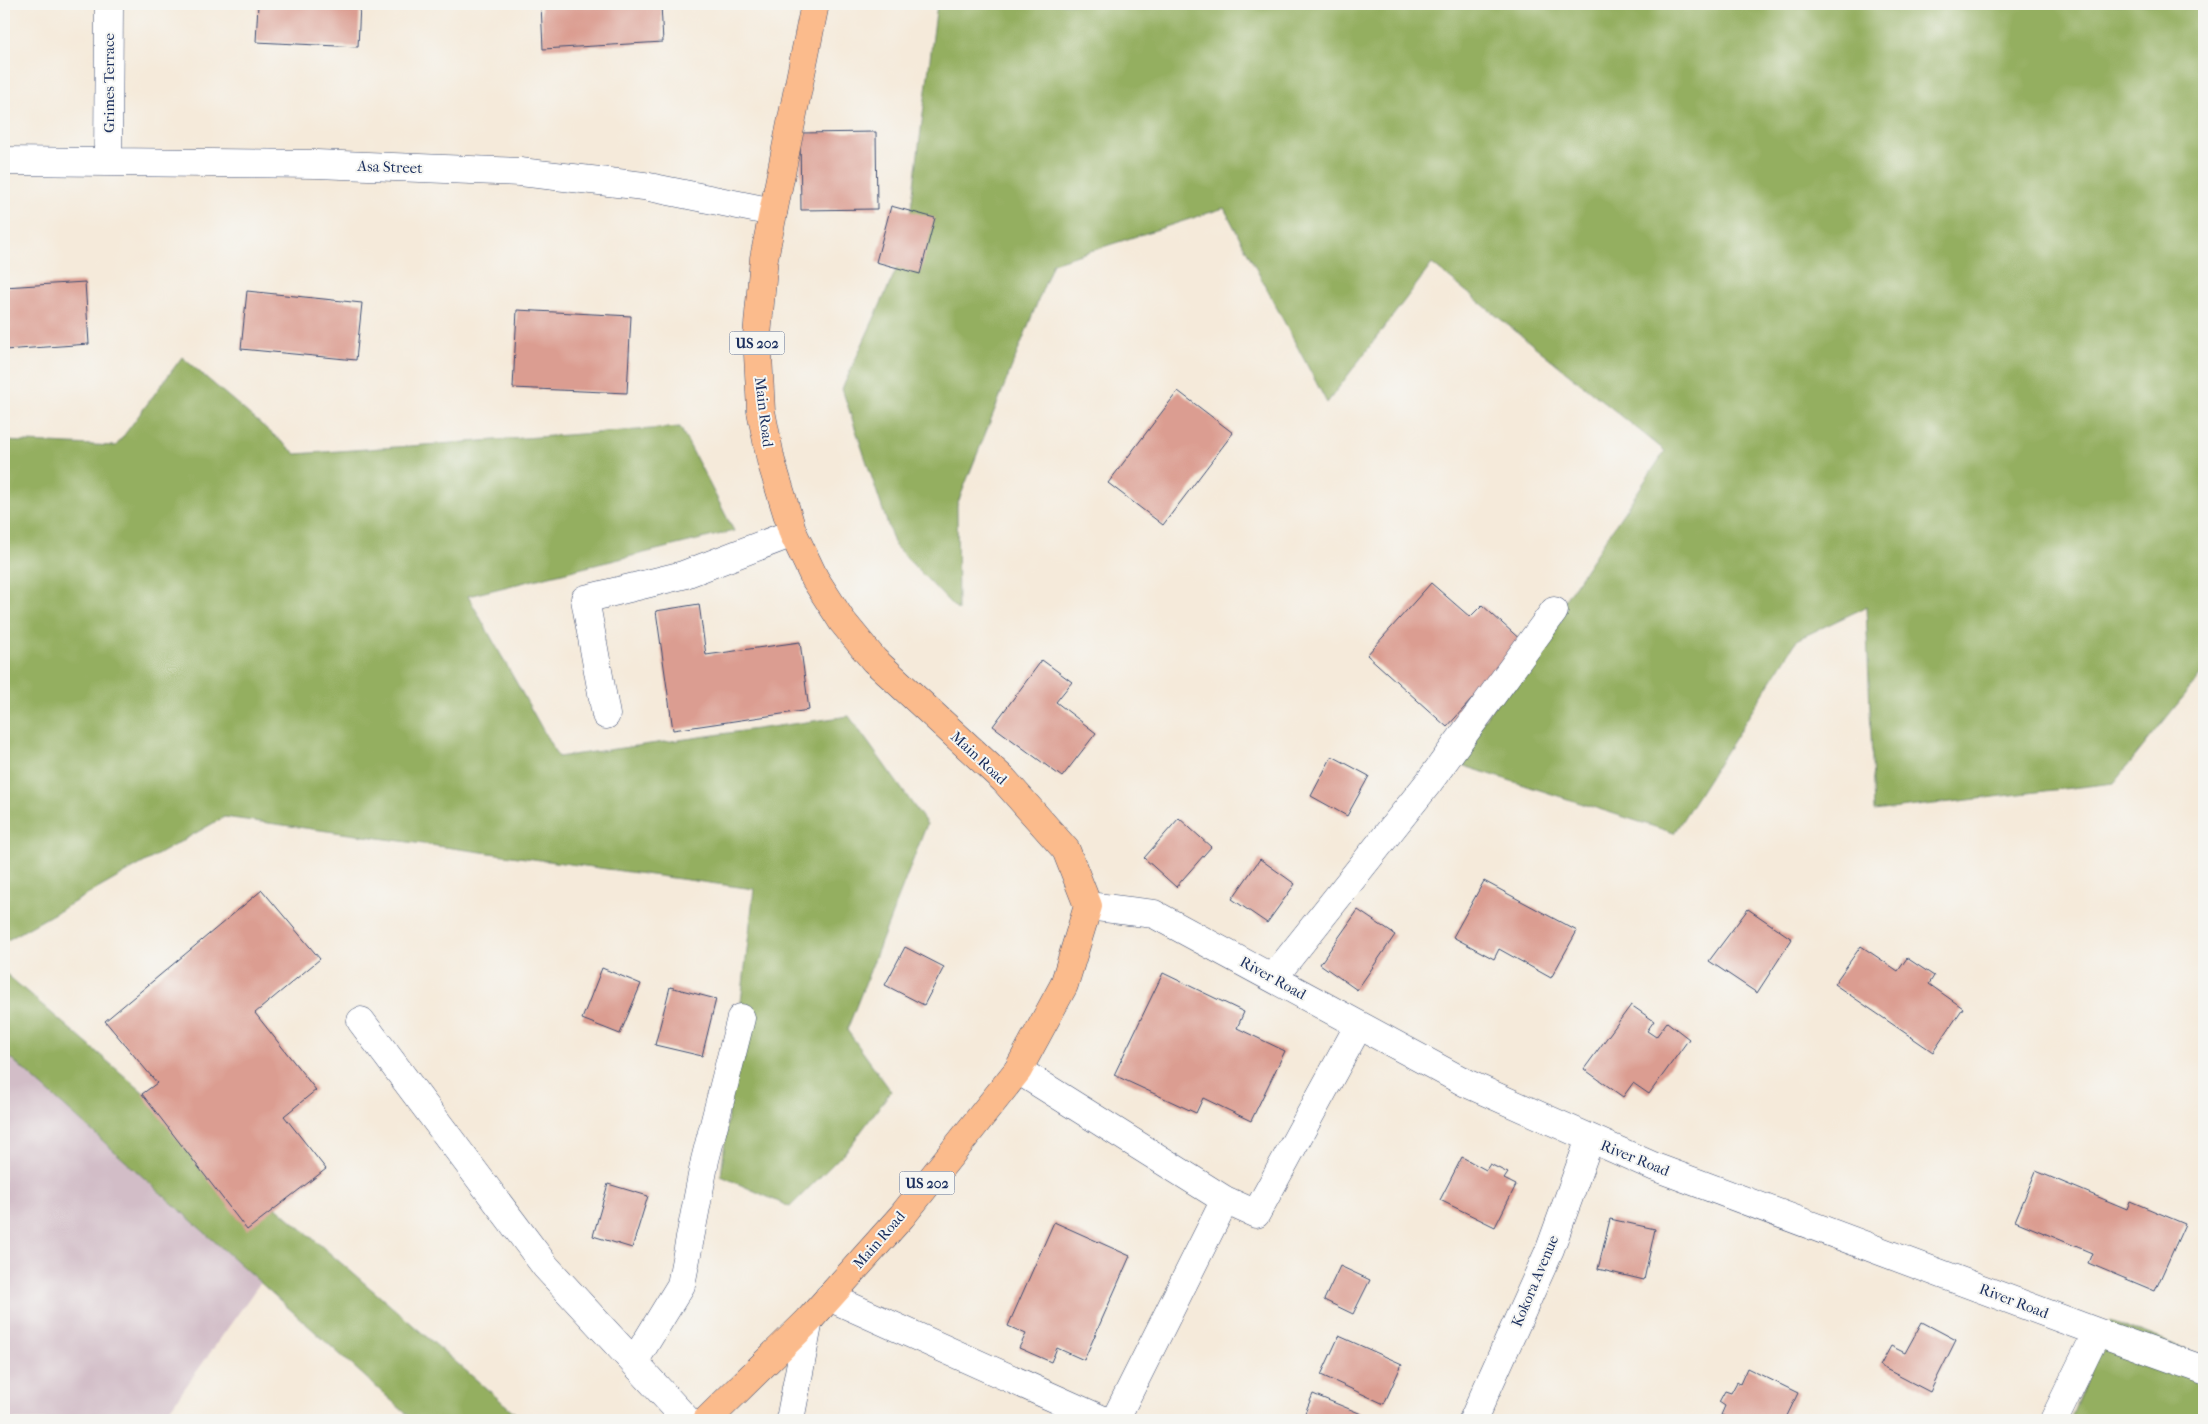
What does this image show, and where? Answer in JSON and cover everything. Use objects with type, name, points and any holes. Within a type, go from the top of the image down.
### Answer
[{"type":"main road","name":"Main Road","points":[[707,1420],[809,1320],[902,1216],[1018,1070],[1064,985],[1088,906],[1066,850],[1004,780],[874,660],[842,621],[815,579],[793,533],[771,461],[760,393],[757,336],[764,258],[815,4]]},
{"type":"street","name":"Grimes Terrace","points":[[108,162],[109,4]]},
{"type":"street","name":"Asa Street","points":[[4,161],[316,164],[520,172],[644,186],[773,212]]},
{"type":"street","points":[[606,715],[585,599],[683,575],[793,533]]},
{"type":"street","points":[[1273,978],[1429,782],[1554,610]]},
{"type":"street","name":"River Road","points":[[1088,906],[1154,914],[1466,1083],[1655,1167],[2204,1370]]},
{"type":"street","points":[[634,1362],[681,1285],[705,1160],[741,1018]]},
{"type":"street","points":[[361,1021],[546,1267],[687,1420]]},
{"type":"street","points":[[1018,1070],[1225,1200],[1256,1214],[1359,1025]]},
{"type":"street","name":"Kokora Avenue","points":[[1473,1420],[1550,1249],[1590,1139]]},
{"type":"street","points":[[1116,1420],[1225,1200]]},
{"type":"street","points":[[829,1297],[1103,1420]]},
{"type":"street","points":[[790,1420],[809,1320]]},
{"type":"street","points":[[2054,1420],[2097,1332]]},
{"type":"shaded area","points":[[4,1052],[260,1283],[162,1420],[4,1420]]},
{"type":"green space","points":[[937,4],[2204,4],[2204,671],[2114,783],[1874,811],[1866,607],[1798,639],[1674,833],[1455,763],[1665,451],[1432,264],[1327,403],[1224,208],[1053,263],[957,505],[958,611],[895,546],[842,389],[906,248]]},
{"type":"green space","points":[[182,357],[296,454],[680,427],[734,531],[468,596],[558,757],[849,716],[927,824],[847,1030],[891,1091],[848,1149],[790,1207],[721,1176],[754,889],[224,817],[4,942],[4,441],[116,446]]},
{"type":"green space","points":[[4,972],[523,1420],[413,1420],[4,1052]]},
{"type":"green space","points":[[2111,1321],[2204,1356],[2204,1420],[2070,1420]]},
{"type":"building","points":[[258,4],[360,4],[358,47],[256,42]]},
{"type":"building","points":[[541,4],[661,4],[663,42],[543,49]]},
{"type":"building","points":[[876,132],[877,209],[801,210],[800,133]]},
{"type":"building","points":[[891,206],[935,218],[920,274],[876,262]]},
{"type":"building","points":[[85,282],[89,344],[4,350],[4,287]]},
{"type":"building","points":[[247,291],[362,303],[356,360],[241,349]]},
{"type":"building","points":[[517,310],[631,316],[627,393],[513,388]]},
{"type":"building","points":[[1178,391],[1233,433],[1163,525],[1108,483]]},
{"type":"building","points":[[1431,583],[1470,617],[1482,605],[1523,642],[1447,727],[1367,655]]},
{"type":"building","points":[[699,604],[706,655],[800,642],[809,710],[673,730],[656,611]]},
{"type":"building","points":[[1042,660],[1072,682],[1056,702],[1096,733],[1062,777],[993,726]]},
{"type":"building","points":[[1332,756],[1369,776],[1347,816],[1311,796]]},
{"type":"building","points":[[1179,818],[1211,847],[1176,887],[1144,858]]},
{"type":"building","points":[[1260,859],[1295,884],[1267,923],[1232,899]]},
{"type":"building","points":[[1484,881],[1577,931],[1551,978],[1499,949],[1494,959],[1453,937]]},
{"type":"building","points":[[262,890],[320,959],[255,1013],[316,1090],[284,1116],[326,1169],[247,1230],[142,1094],[157,1083],[105,1021]]},
{"type":"building","points":[[1748,909],[1792,939],[1757,993],[1709,961]]},
{"type":"building","points":[[1358,910],[1395,935],[1357,990],[1320,964]]},
{"type":"building","points":[[1861,946],[1898,971],[1907,958],[1934,976],[1929,984],[1963,1008],[1933,1052],[1834,984]]},
{"type":"building","points":[[905,947],[944,967],[924,1005],[885,985]]},
{"type":"building","points":[[602,968],[641,984],[620,1034],[582,1019]]},
{"type":"building","points":[[1163,973],[1244,1012],[1237,1028],[1285,1051],[1251,1121],[1203,1098],[1196,1113],[1114,1075]]},
{"type":"building","points":[[670,987],[716,999],[702,1056],[655,1045]]},
{"type":"building","points":[[1631,1005],[1654,1021],[1647,1031],[1656,1037],[1667,1022],[1689,1039],[1649,1094],[1633,1083],[1623,1097],[1584,1069]]},
{"type":"building","points":[[1462,1157],[1486,1170],[1490,1164],[1508,1173],[1504,1179],[1516,1185],[1495,1227],[1440,1200]]},
{"type":"building","points":[[2036,1171],[2127,1209],[2130,1201],[2185,1224],[2155,1291],[2088,1263],[2092,1253],[2015,1221]]},
{"type":"building","points":[[608,1184],[648,1196],[632,1248],[593,1236]]},
{"type":"building","points":[[1610,1219],[1655,1229],[1644,1280],[1598,1269]]},
{"type":"building","points":[[1054,1222],[1130,1256],[1084,1360],[1057,1348],[1051,1362],[1019,1348],[1026,1334],[1008,1326]]},
{"type":"building","points":[[1340,1266],[1370,1280],[1353,1314],[1324,1300]]},
{"type":"building","points":[[1922,1322],[1956,1340],[1930,1392],[1880,1366],[1891,1346],[1905,1353]]},
{"type":"building","points":[[1339,1336],[1402,1364],[1384,1404],[1321,1375]]},
{"type":"building","points":[[1747,1368],[1798,1393],[1785,1420],[1722,1420],[1724,1416],[1721,1415],[1725,1406],[1719,1402],[1725,1391],[1731,1393],[1737,1382],[1740,1384]]},
{"type":"building","points":[[1313,1394],[1376,1420],[1302,1420]]},
{"type":"building","points":[[1516,1416],[1529,1420],[1515,1420]]}]
